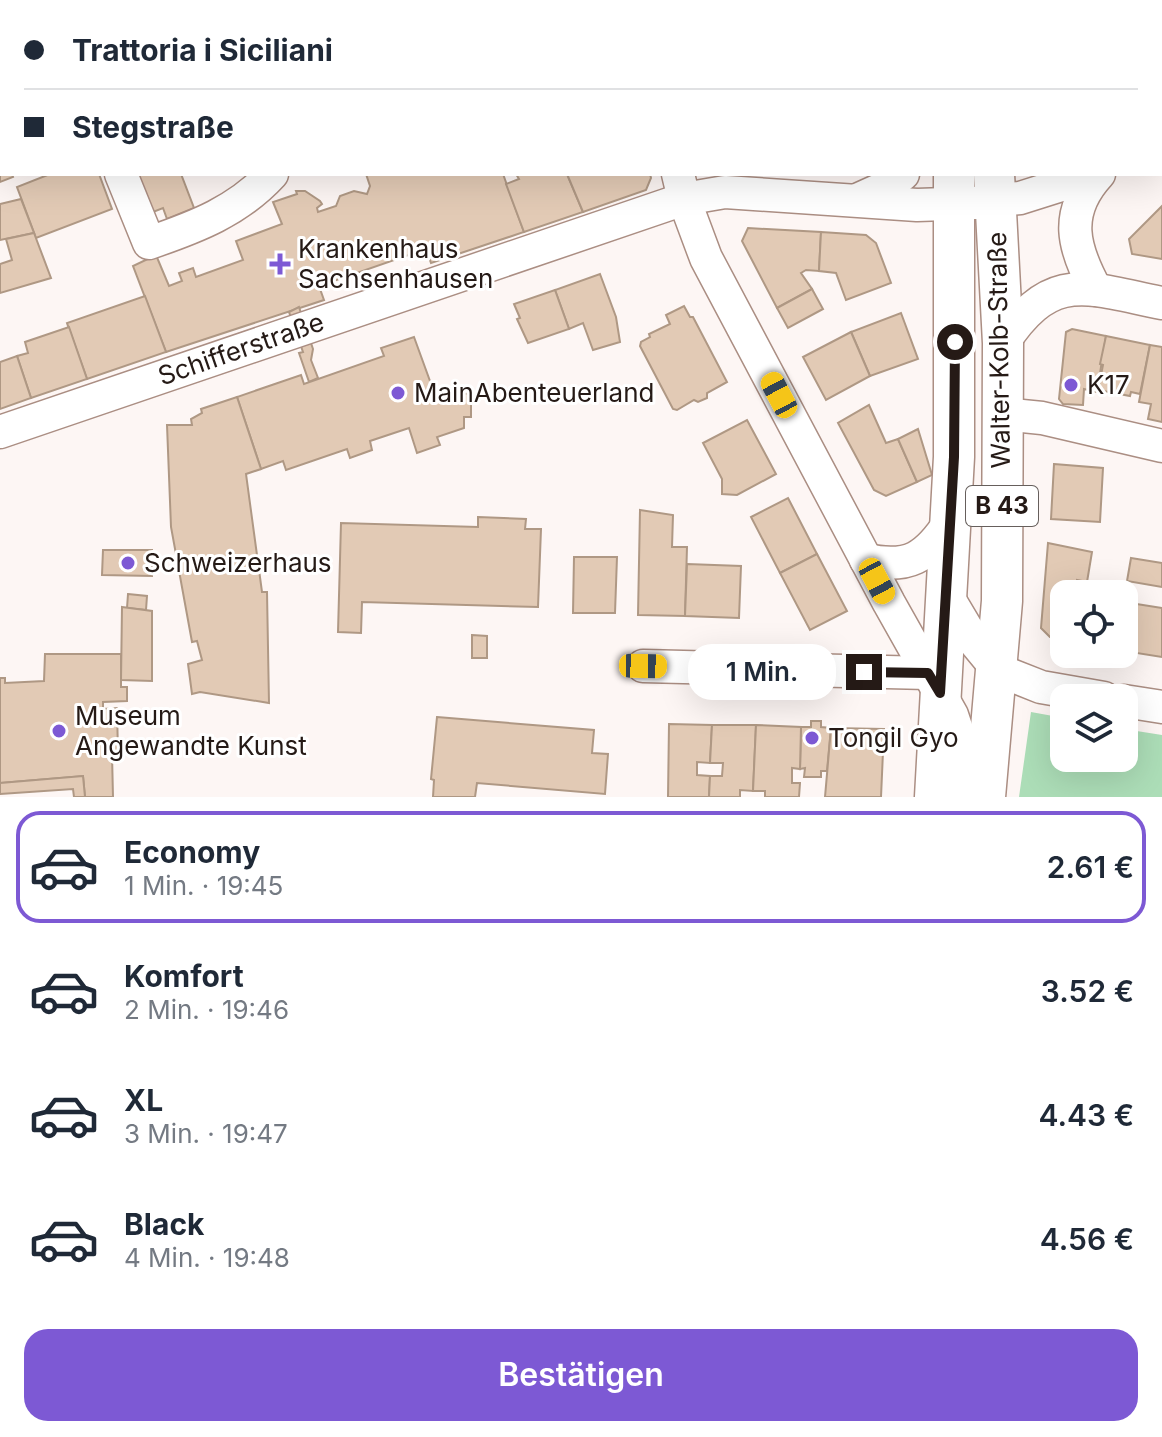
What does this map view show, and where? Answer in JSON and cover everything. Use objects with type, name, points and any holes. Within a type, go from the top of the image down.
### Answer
[{"type":"main road","name":"Walter-Kolb-Straße","points":[[935,797],[934,683],[946,594],[954,457],[954,188]]},
{"type":"main road","name":"Walter-Kolb-Straße","points":[[994,188],[1003,343],[1002,601],[998,670]]},
{"type":"main road","name":"B 43","points":[[985,797],[998,670]]},
{"type":"street","points":[[122,176],[149,243],[218,217],[257,191],[270,176]]},
{"type":"street","points":[[854,202],[888,186],[900,176]]},
{"type":"street","name":"Schifferstraße","points":[[0,432],[681,186],[725,192],[917,205],[954,188],[994,188],[1020,198],[1091,176]]},
{"type":"street","name":"Schifferstraße","points":[[1096,176],[1080,201],[1075,225],[1078,250],[1096,290]]},
{"type":"street","points":[[681,186],[706,258],[934,683],[960,739],[969,797]]},
{"type":"street","points":[[1003,343],[1020,318],[1051,294],[1071,288],[1162,303]]},
{"type":"street","points":[[1003,414],[1042,418],[1162,446]]},
{"type":"street","points":[[866,560],[887,564],[906,563],[936,543],[950,522]]},
{"type":"street","points":[[946,594],[974,641],[998,670],[1050,689]]},
{"type":"street","points":[[643,666],[934,683]]},
{"type":"street","points":[[1138,703],[1162,707]]},
{"type":"green space","points":[[1031,712],[1050,715],[1050,772],[1138,772],[1138,731],[1162,735],[1162,797],[1019,797]]},
{"type":"building","points":[[0,176],[13,176],[13,177],[0,182]]},
{"type":"building","points":[[45,176],[100,176],[112,209],[36,238],[17,187]]},
{"type":"building","points":[[133,176],[182,176],[194,208],[167,219],[163,208],[148,214]]},
{"type":"building","name":"Krankenhaus Sachsenhausen","points":[[367,176],[504,176],[524,232],[431,263],[426,249],[319,286],[324,300],[166,352],[133,266],[156,255],[169,286],[182,281],[179,273],[193,268],[196,277],[243,260],[236,241],[282,224],[273,202],[297,194],[296,191],[305,191],[322,204],[317,208],[318,212],[336,206],[340,196],[354,191],[367,194],[370,186]]},
{"type":"building","points":[[517,176],[568,176],[583,212],[524,232],[506,184],[519,179]]},
{"type":"building","points":[[568,176],[650,176],[646,190],[583,212]]},
{"type":"building","points":[[21,199],[34,233],[0,240],[0,204]]},
{"type":"building","points":[[1162,206],[1162,259],[1132,254],[1129,239]]},
{"type":"building","points":[[748,228],[821,232],[819,271],[806,270],[801,273],[812,289],[777,308],[742,241]]},
{"type":"building","points":[[821,232],[866,235],[876,243],[891,283],[846,300],[836,273],[819,271]]},
{"type":"building","points":[[34,233],[51,278],[0,293],[0,264],[12,260],[6,239]]},
{"type":"building","points":[[600,274],[616,317],[620,342],[593,350],[583,323],[569,329],[555,290]]},
{"type":"building","points":[[812,289],[823,309],[788,328],[777,308]]},
{"type":"building","points":[[555,290],[569,329],[528,343],[514,304]]},
{"type":"building","points":[[145,296],[166,352],[87,379],[67,323]]},
{"type":"building","points":[[684,306],[693,317],[727,382],[707,393],[707,398],[698,402],[694,400],[677,410],[673,409],[640,346],[650,337],[649,334],[670,324],[666,315]]},
{"type":"building","points":[[299,307],[313,349],[311,360],[318,378],[309,382],[299,353],[303,352],[289,312]]},
{"type":"building","points":[[901,313],[918,359],[870,376],[851,332]]},
{"type":"building","points":[[69,327],[87,379],[31,398],[17,356],[28,353],[25,342]]},
{"type":"building","points":[[1072,329],[1106,336],[1097,392],[1084,389],[1083,405],[1063,404],[1059,399],[1066,332]]},
{"type":"building","points":[[851,332],[870,376],[826,400],[803,357]]},
{"type":"building","points":[[1106,336],[1150,345],[1140,394],[1131,392],[1130,396],[1098,390]]},
{"type":"building","points":[[414,337],[434,392],[446,388],[446,393],[471,394],[471,417],[464,417],[464,428],[437,437],[440,445],[417,453],[409,428],[370,441],[372,450],[350,458],[347,449],[286,470],[283,461],[261,469],[237,397],[301,375],[304,384],[384,356],[381,348]]},
{"type":"building","points":[[1150,345],[1162,347],[1162,422],[1148,419],[1151,404],[1139,402]]},
{"type":"building","points":[[17,356],[31,398],[0,409],[0,362]]},
{"type":"building","points":[[237,397],[261,469],[246,474],[262,592],[267,592],[269,703],[200,692],[192,694],[188,664],[202,660],[197,641],[192,642],[171,527],[167,425],[192,425],[191,419],[202,413],[201,409]]},
{"type":"building","points":[[869,405],[886,443],[898,439],[917,482],[886,496],[874,490],[838,423]]},
{"type":"building","points":[[747,420],[776,474],[737,495],[722,494],[722,479],[703,443]]},
{"type":"building","points":[[918,429],[932,475],[917,482],[898,439]]},
{"type":"building","points":[[1054,464],[1103,468],[1100,522],[1051,519]]},
{"type":"building","points":[[788,498],[817,554],[780,573],[751,517]]},
{"type":"building","points":[[640,510],[673,515],[672,547],[687,547],[685,616],[638,615]]},
{"type":"building","points":[[478,517],[526,519],[525,529],[541,529],[538,607],[362,602],[361,633],[338,632],[341,523],[478,527]]},
{"type":"building","points":[[1048,543],[1092,552],[1087,580],[1050,580],[1050,637],[1041,628]]},
{"type":"building","name":"Schweizerhaus","points":[[103,550],[152,550],[152,576],[102,575]]},
{"type":"building","points":[[817,554],[847,611],[810,630],[780,573]]},
{"type":"building","points":[[574,557],[617,557],[615,613],[573,613]]},
{"type":"building","points":[[1131,558],[1162,563],[1162,587],[1127,580]]},
{"type":"building","points":[[687,564],[741,566],[739,618],[685,616]]},
{"type":"building","points":[[128,594],[147,596],[146,610],[127,608]]},
{"type":"building","points":[[1138,604],[1162,608],[1162,657],[1138,653]]},
{"type":"building","points":[[122,607],[152,611],[152,681],[121,680]]},
{"type":"building","points":[[472,635],[487,636],[487,658],[472,658]]},
{"type":"building","name":"Museum Angewandte Kunst","points":[[45,654],[121,654],[121,687],[127,687],[127,701],[103,702],[103,709],[117,708],[118,754],[112,754],[113,797],[85,797],[83,776],[0,783],[0,678],[5,678],[5,683],[44,681]]},
{"type":"building","points":[[437,717],[594,730],[592,753],[608,754],[605,794],[477,783],[475,797],[433,797],[434,780],[431,779]]},
{"type":"building","points":[[811,721],[821,721],[821,727],[831,728],[827,771],[821,771],[821,777],[804,777],[805,768],[800,769],[801,727],[811,727]]},
{"type":"building","points":[[669,724],[712,725],[710,763],[697,762],[697,775],[710,776],[709,797],[668,797]]},
{"type":"building","points":[[712,725],[756,725],[753,791],[740,790],[740,797],[709,797],[710,776],[722,776],[723,763],[710,763]]},
{"type":"building","points":[[756,725],[801,727],[800,769],[792,768],[792,783],[800,783],[799,797],[765,797],[765,791],[753,791]]},
{"type":"building","points":[[831,728],[884,729],[881,797],[825,797]]},
{"type":"building","points":[[83,776],[85,797],[74,797],[73,789],[0,794],[0,783]]},
{"type":"place","name":"Krankenhaus Sachsenhausen","points":[[280,264]]},
{"type":"place","name":"K17","points":[[1071,385]]},
{"type":"place","name":"MainAbenteuerland","points":[[398,393]]},
{"type":"place","name":"Schweizerhaus","points":[[128,563]]},
{"type":"place","name":"Museum Angewandte Kunst","points":[[59,731]]},
{"type":"place","name":"Tongil Gyo","points":[[812,738]]},
{"type":"route","points":[[864,672],[928,673],[940,693],[954,457],[955,342]]}]
